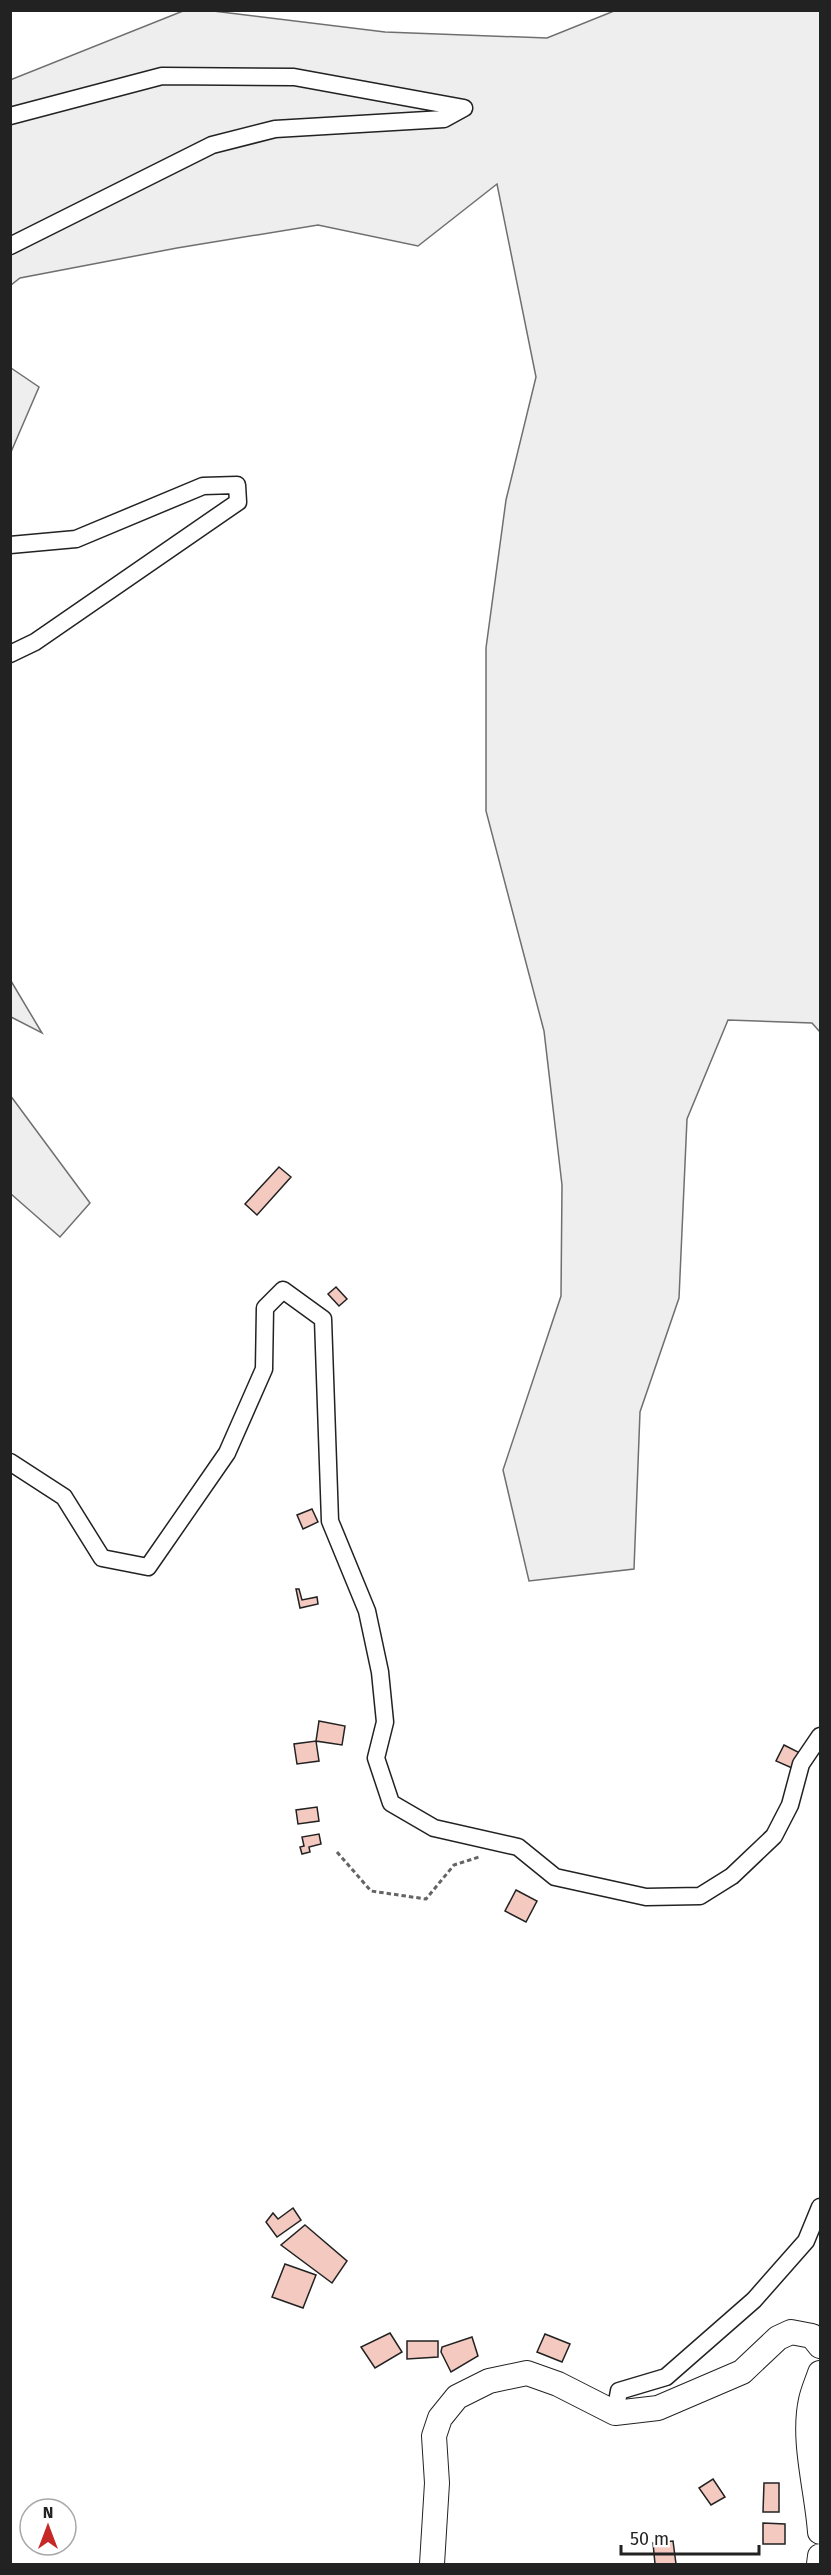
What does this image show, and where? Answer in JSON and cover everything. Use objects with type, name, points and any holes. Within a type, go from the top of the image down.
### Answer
[{"type":"street","points":[[10,116],[162,76],[294,77],[464,108],[444,119],[275,129],[212,145],[10,246]]},
{"type":"street","points":[[10,545],[76,539],[203,486],[237,485],[238,502],[35,642],[10,654]]},
{"type":"street","points":[[10,1462],[64,1497],[102,1558],[148,1567],[227,1453],[264,1369],[264,1308],[283,1290],[323,1319],[330,1521],[367,1611],[380,1672],[385,1722],[376,1758],[391,1803],[434,1828],[518,1847],[555,1877],[646,1897],[700,1896],[732,1876],[774,1836],[789,1804],[801,1764],[820,1736]]},
{"type":"street","points":[[615,2413],[619,2391],[666,2377],[754,2301],[806,2241],[820,2207]]},
{"type":"street","points":[[432,2565],[437,2483],[434,2436],[440,2418],[457,2397],[489,2381],[527,2373],[558,2384],[615,2413],[657,2408],[742,2372],[778,2338],[791,2332],[812,2336],[820,2346]]},
{"type":"street","points":[[820,2373],[810,2400],[809,2452],[818,2498],[820,2532]]},
{"type":"street","points":[[819,2565],[820,2556]]},
{"type":"path","points":[[338,1852],[371,1891],[426,1899],[454,1865],[480,1856]]},
{"type":"shaded area","points":[[183,11],[213,11],[385,32],[547,38],[614,11],[820,11],[820,1032],[812,1023],[728,1020],[687,1119],[679,1298],[640,1412],[634,1569],[529,1581],[503,1470],[561,1296],[562,1185],[544,1031],[486,811],[486,648],[506,500],[536,377],[497,184],[418,246],[318,225],[177,248],[20,278],[11,285],[10,80]]},
{"type":"shaded area","points":[[11,368],[39,387],[11,452]]},
{"type":"shaded area","points":[[11,981],[42,1033],[11,1017]]},
{"type":"shaded area","points":[[10,1095],[90,1203],[60,1237],[11,1194]]},
{"type":"building","points":[[279,1167],[291,1177],[257,1215],[245,1204]]},
{"type":"building","points":[[336,1287],[347,1299],[339,1306],[328,1294]]},
{"type":"building","points":[[312,1509],[318,1522],[303,1529],[297,1515]]},
{"type":"building","points":[[296,1589],[299,1589],[302,1600],[317,1597],[318,1604],[300,1608]]},
{"type":"building","points":[[319,1721],[345,1726],[342,1745],[316,1741]]},
{"type":"building","points":[[316,1741],[319,1761],[297,1764],[294,1744]]},
{"type":"building","points":[[784,1745],[800,1753],[792,1768],[776,1761]]},
{"type":"building","points":[[317,1807],[319,1821],[298,1824],[296,1810]]},
{"type":"building","points":[[319,1834],[321,1844],[309,1847],[310,1852],[302,1854],[300,1847],[304,1846],[302,1837]]},
{"type":"building","points":[[516,1890],[537,1901],[526,1922],[505,1911]]},
{"type":"building","points":[[293,2208],[301,2220],[277,2237],[266,2222],[273,2213],[278,2219]]},
{"type":"building","points":[[305,2225],[347,2261],[332,2283],[281,2245]]},
{"type":"building","points":[[285,2264],[316,2275],[303,2308],[272,2297]]},
{"type":"building","points":[[390,2333],[402,2352],[375,2368],[361,2347]]},
{"type":"building","points":[[545,2334],[570,2344],[562,2362],[537,2352]]},
{"type":"building","points":[[472,2337],[478,2356],[451,2372],[441,2352],[442,2347]]},
{"type":"building","points":[[407,2341],[438,2341],[438,2357],[407,2359]]},
{"type":"building","points":[[713,2479],[725,2497],[711,2505],[699,2488]]},
{"type":"building","points":[[764,2483],[779,2483],[779,2512],[763,2512]]},
{"type":"building","points":[[763,2523],[785,2524],[785,2544],[763,2544]]},
{"type":"building","points":[[673,2541],[676,2564],[655,2564],[653,2543]]}]
